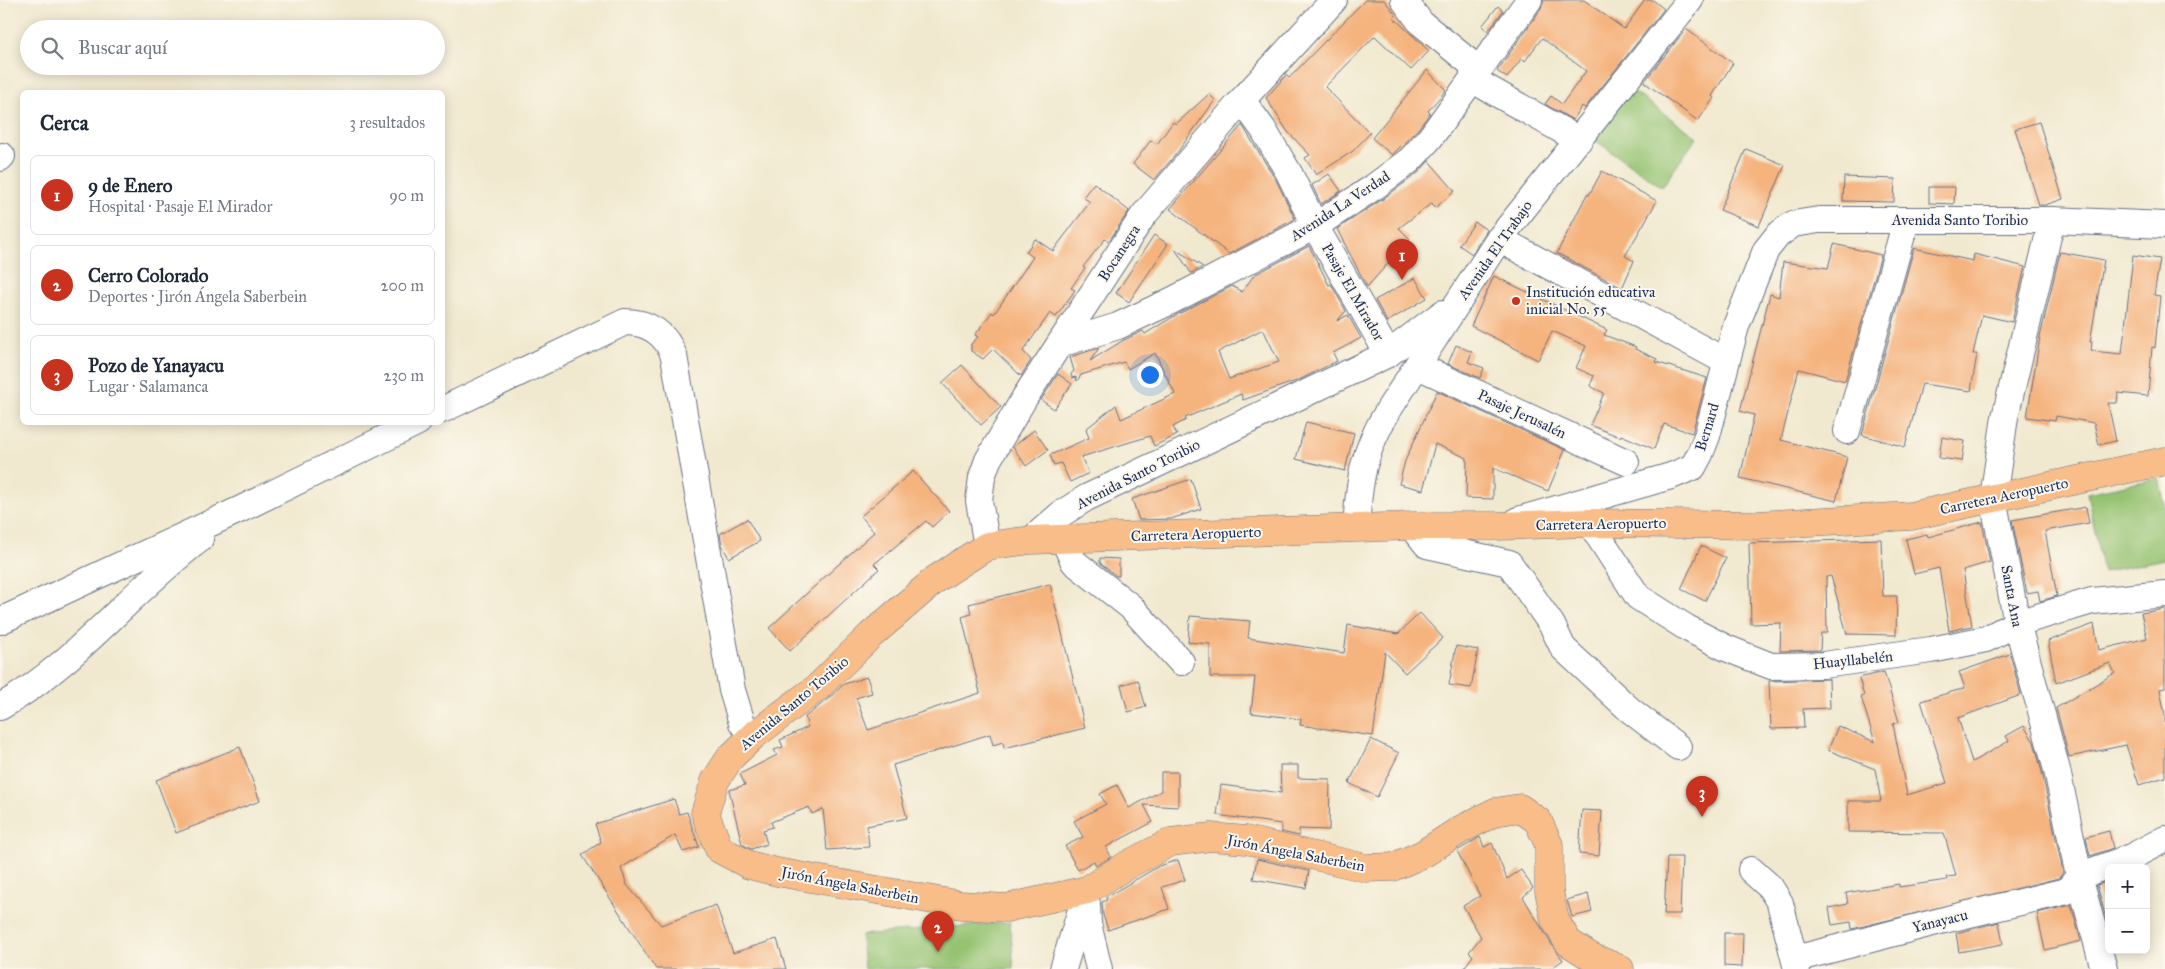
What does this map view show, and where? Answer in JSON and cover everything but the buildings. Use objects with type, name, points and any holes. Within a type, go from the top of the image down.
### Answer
[{"type":"main road","name":"Carretera Aeropuerto","points":[[1031,540],[1412,526],[1498,526],[1590,522],[1756,525],[1911,516],[2165,461]]},
{"type":"main road","name":"Avenida Santo Toribio","points":[[748,865],[719,849],[705,813],[715,781],[730,758],[753,736],[818,687],[871,635],[936,579],[988,546],[1031,540]]},
{"type":"main road","name":"Jirón Ángela Saberbein","points":[[748,865],[777,872],[960,905],[1006,908],[1087,890],[1129,864],[1171,842],[1210,837],[1246,840],[1366,868],[1393,867],[1423,854],[1460,830],[1495,812],[1520,808],[1538,821],[1549,845],[1548,890],[1554,920],[1568,942],[1591,957],[1620,969]]},
{"type":"street","name":"Bocanegra","points":[[988,546],[979,501],[982,477],[988,460],[1060,344],[1143,216],[1242,100],[1334,0]]},
{"type":"street","points":[[1404,0],[1421,23],[1473,64],[1473,80],[1579,140]]},
{"type":"street","name":"Avenida La Verdad","points":[[1060,344],[1126,322],[1173,300],[1315,226],[1410,160],[1430,138],[1529,0]]},
{"type":"street","name":"Avenida El Trabajo","points":[[1356,528],[1358,495],[1366,454],[1375,431],[1499,239],[1579,140],[1680,3]]},
{"type":"street","name":"Pasaje El Mirador","points":[[1242,100],[1263,129],[1289,174],[1315,226],[1388,354]]},
{"type":"street","name":"Avenida Santo Toribio","points":[[1766,250],[1778,235],[1793,224],[1819,220],[2052,220],[2165,225]]},
{"type":"street","name":"Santa Ana","points":[[2052,220],[2005,417],[1993,498],[2017,623],[2057,770],[2080,876],[2104,969]]},
{"type":"street","points":[[1846,431],[1906,221]]},
{"type":"street","points":[[1499,239],[1725,361]]},
{"type":"street","name":"Bernard","points":[[1498,526],[1671,476],[1693,467],[1707,436],[1725,361],[1736,326],[1766,250]]},
{"type":"street","name":"Avenida Santo Toribio","points":[[1031,540],[1061,514],[1086,498],[1388,354],[1460,300]]},
{"type":"street","points":[[445,409],[625,322],[643,324],[659,333],[666,340],[674,356],[732,690],[742,723],[753,736]]},
{"type":"street","name":"Pasaje Jerusalén","points":[[1418,366],[1626,462]]},
{"type":"street","points":[[0,621],[241,509],[412,425]]},
{"type":"street","points":[[0,707],[26,693],[59,666],[168,563],[241,509]]},
{"type":"street","name":"Huayllabelén","points":[[1590,522],[1638,597],[1686,628],[1726,648],[1771,666],[1823,664],[1931,650],[1986,639],[2017,623],[2092,601],[2165,594]]},
{"type":"street","points":[[1412,526],[1427,545],[1509,563],[1552,625],[1563,648],[1630,710],[1678,747]]},
{"type":"street","points":[[1063,539],[1074,562],[1130,607],[1181,662]]},
{"type":"street","points":[[2080,876],[2131,857],[2165,839]]},
{"type":"street","points":[[1750,870],[1770,887],[1780,903],[1796,964]]},
{"type":"street","name":"Yanayacu","points":[[1796,964],[1948,919],[2067,891],[2080,876]]},
{"type":"street","points":[[1063,969],[1087,890]]},
{"type":"street","points":[[1087,890],[1088,924],[1099,969]]},
{"type":"green space","points":[[1628,88],[1697,137],[1662,187],[1592,138]]},
{"type":"green space","points":[[2159,478],[2165,506],[2165,559],[2103,572],[2087,493]]},
{"type":"green space","points":[[1010,922],[1014,969],[864,969],[861,935]]},
{"type":"place","name":"9 de Enero","points":[[1402,280]]},
{"type":"place","name":"Institución educativa inicial No. 55","points":[[1516,301]]},
{"type":"place","name":"Pozo de Yanayacu","points":[[1702,817]]},
{"type":"place","name":"Cerro Colorado","points":[[938,952]]}]
